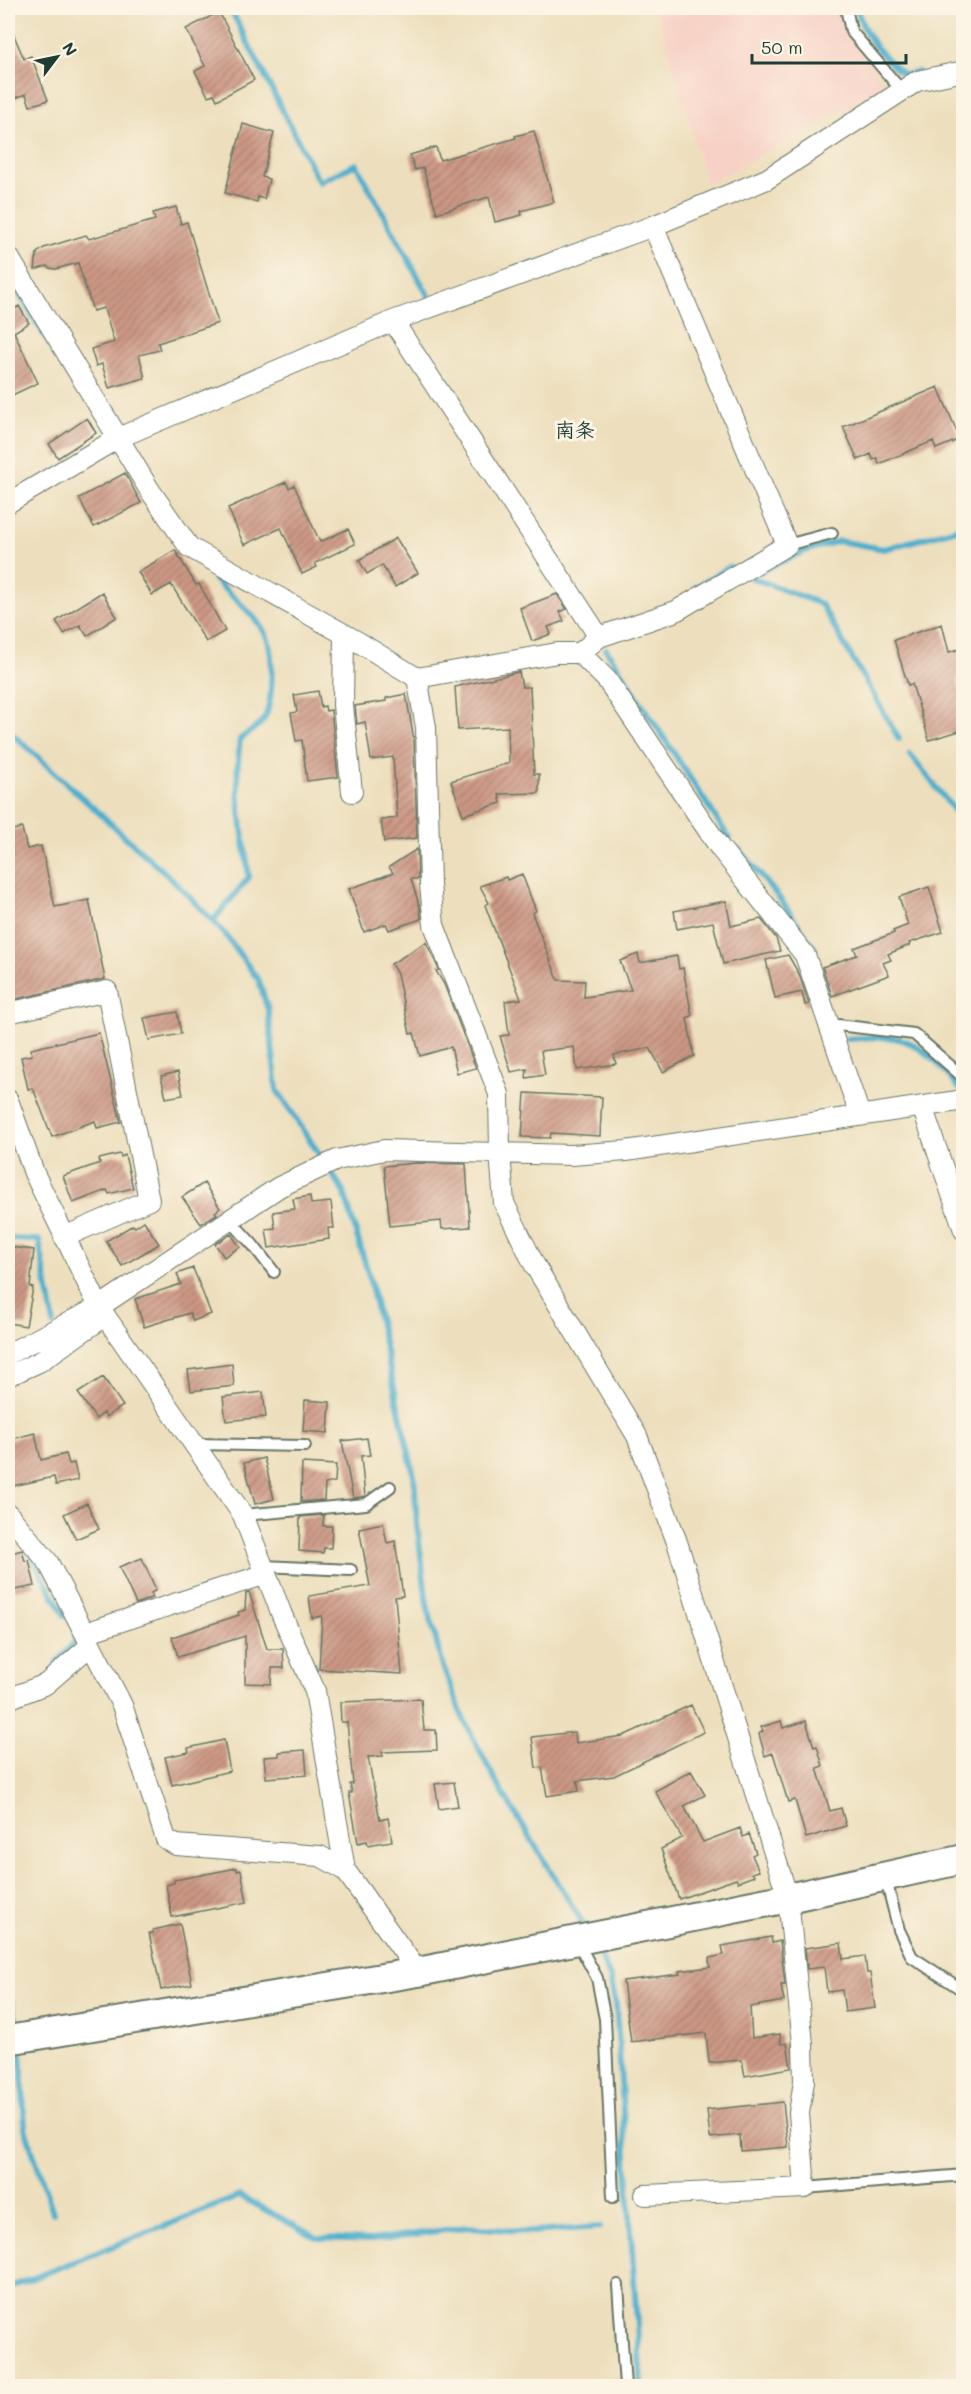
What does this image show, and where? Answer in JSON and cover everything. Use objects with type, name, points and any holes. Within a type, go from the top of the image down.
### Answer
[{"type":"street","points":[[8,503],[118,438],[393,321],[653,226],[767,180],[917,81],[963,71]]},
{"type":"street","points":[[8,256],[149,489],[189,547],[417,678],[557,654],[580,654],[599,637],[676,612],[787,545],[653,226]]},
{"type":"street","points":[[393,321],[599,637]]},
{"type":"street","points":[[344,634],[343,705],[352,792]]},
{"type":"street","points":[[580,654],[607,680],[720,848],[805,955],[861,1115]]},
{"type":"street","points":[[417,678],[426,727],[430,885],[434,925],[500,1094],[500,1152],[504,1203],[534,1264],[637,1436],[677,1542],[788,1898],[804,2044],[804,2081],[799,2113],[805,2188],[645,2195]]},
{"type":"street","points":[[8,1013],[107,991],[149,1200],[64,1237]]},
{"type":"street","points":[[8,1100],[34,1173],[102,1312],[196,1444],[243,1515],[315,1691],[345,1870]]},
{"type":"street","points":[[8,1376],[39,1362],[102,1312],[279,1187],[337,1160],[384,1150],[571,1155],[626,1151],[963,1100]]},
{"type":"street","points":[[921,1106],[963,1230]]},
{"type":"street","points":[[8,1354],[102,1312]]},
{"type":"street","points":[[8,1514],[48,1562],[122,1705],[166,1839],[176,1845],[320,1856],[345,1870],[418,1972]]},
{"type":"street","points":[[8,1699],[46,1684],[88,1639],[265,1570]]},
{"type":"street","points":[[8,2040],[418,1972],[788,1898],[963,1858]]},
{"type":"lane","points":[[846,8],[851,31],[902,91]]},
{"type":"lane","points":[[787,545],[832,533]]},
{"type":"lane","points":[[829,1024],[914,1034],[963,1078]]},
{"type":"lane","points":[[230,1220],[274,1272]]},
{"type":"lane","points":[[196,1444],[305,1446]]},
{"type":"lane","points":[[243,1515],[366,1504],[390,1487]]},
{"type":"lane","points":[[265,1570],[351,1570]]},
{"type":"lane","points":[[885,1876],[900,1930],[912,1957],[963,1991]]},
{"type":"lane","points":[[586,1939],[605,2019],[613,2197]]},
{"type":"lane","points":[[805,2188],[963,2175]]},
{"type":"lane","points":[[618,2285],[625,2386]]},
{"type":"shaded area","points":[[656,8],[838,8],[843,29],[886,85],[707,185]]},
{"type":"building","points":[[219,12],[254,80],[217,100],[214,94],[208,96],[195,71],[205,66],[186,29]]},
{"type":"building","points":[[8,21],[24,59],[31,56],[48,100],[30,106],[26,94],[8,101]]},
{"type":"building","points":[[243,124],[274,133],[262,177],[269,179],[264,199],[258,197],[257,202],[225,193]]},
{"type":"building","points":[[534,131],[554,202],[521,211],[522,215],[495,222],[489,197],[437,213],[423,168],[415,170],[410,155],[436,147],[440,160]]},
{"type":"building","points":[[176,207],[181,224],[187,222],[218,323],[158,343],[160,350],[139,355],[145,378],[109,388],[102,364],[96,366],[91,349],[114,342],[104,308],[93,311],[78,263],[56,269],[47,266],[35,270],[37,253],[44,248],[86,235],[89,239],[155,220],[153,213]]},
{"type":"building","points":[[19,306],[29,323],[14,332],[38,383],[8,397],[8,313]]},
{"type":"building","points":[[938,387],[960,439],[936,449],[933,441],[879,464],[877,458],[873,460],[871,454],[858,460],[843,427]]},
{"type":"building","points":[[87,418],[96,433],[58,458],[49,444]]},
{"type":"building","points":[[125,473],[141,503],[94,527],[79,498]]},
{"type":"building","points":[[286,482],[289,488],[294,485],[320,542],[348,529],[355,544],[315,563],[317,567],[302,574],[281,528],[244,545],[228,508]]},
{"type":"building","points":[[396,538],[418,573],[395,587],[382,565],[367,574],[359,560]]},
{"type":"building","points":[[175,550],[196,585],[199,584],[225,631],[206,642],[171,584],[152,595],[138,572]]},
{"type":"building","points":[[102,592],[117,617],[87,636],[80,625],[64,634],[56,621]]},
{"type":"building","points":[[557,594],[567,609],[560,612],[564,621],[548,627],[551,634],[532,641],[520,608]]},
{"type":"building","points":[[942,624],[949,652],[960,649],[963,661],[963,677],[957,679],[963,699],[963,730],[929,740],[912,684],[908,685],[894,640]]},
{"type":"building","points":[[519,672],[522,687],[530,687],[534,774],[539,774],[539,793],[499,794],[501,803],[463,815],[451,781],[509,763],[508,727],[458,730],[455,687]]},
{"type":"building","points":[[318,691],[321,707],[325,706],[326,711],[331,710],[338,777],[307,781],[302,740],[296,741],[291,713],[297,712],[294,695]]},
{"type":"building","points":[[406,694],[414,740],[417,838],[384,842],[381,820],[397,818],[393,757],[371,760],[365,722],[357,724],[355,706],[386,701],[386,698]]},
{"type":"building","points":[[22,828],[27,849],[41,846],[55,907],[89,900],[105,979],[8,1001],[8,831]]},
{"type":"building","points":[[417,849],[418,879],[411,879],[421,919],[389,930],[386,924],[364,932],[349,889],[393,873],[389,867]]},
{"type":"building","points":[[522,874],[536,911],[532,913],[558,980],[585,981],[584,997],[631,990],[620,961],[638,954],[640,963],[677,956],[679,969],[683,968],[692,1016],[687,1018],[694,1056],[663,1072],[650,1048],[614,1055],[616,1064],[577,1070],[574,1047],[541,1051],[545,1075],[526,1078],[527,1069],[511,1072],[500,1036],[509,1035],[505,1001],[521,999],[485,905],[489,903],[480,886]]},
{"type":"building","points":[[929,887],[943,932],[909,943],[910,945],[888,954],[891,960],[883,963],[889,975],[832,996],[822,967],[857,955],[854,948],[894,933],[893,931],[908,925],[899,897]]},
{"type":"building","points":[[726,901],[731,926],[761,919],[776,938],[780,951],[723,964],[713,922],[677,929],[674,911]]},
{"type":"building","points":[[426,942],[476,1068],[457,1073],[451,1047],[420,1056],[414,1033],[410,1034],[397,974],[391,964]]},
{"type":"building","points":[[788,955],[799,974],[809,1004],[805,1005],[802,992],[775,998],[766,960]]},
{"type":"building","points":[[177,1012],[181,1034],[149,1040],[144,1018]]},
{"type":"building","points":[[99,1033],[121,1122],[97,1128],[95,1121],[52,1137],[33,1088],[28,1089],[21,1057],[32,1055],[31,1049]]},
{"type":"building","points":[[178,1072],[183,1095],[166,1098],[161,1076]]},
{"type":"building","points":[[525,1093],[602,1097],[600,1136],[551,1133],[550,1138],[522,1137]]},
{"type":"building","points":[[120,1154],[121,1157],[125,1155],[133,1188],[109,1194],[107,1190],[73,1203],[63,1176],[100,1163],[99,1159]]},
{"type":"building","points":[[416,1163],[466,1164],[470,1227],[442,1229],[441,1221],[390,1226],[384,1166]]},
{"type":"building","points":[[204,1183],[220,1208],[215,1212],[217,1214],[201,1224],[182,1197]]},
{"type":"building","points":[[310,1196],[311,1204],[331,1202],[334,1228],[328,1228],[329,1239],[269,1248],[266,1229],[275,1228],[273,1212],[295,1209],[293,1199]]},
{"type":"building","points":[[144,1221],[159,1244],[122,1266],[106,1241]]},
{"type":"building","points":[[231,1234],[240,1247],[224,1257],[215,1244]]},
{"type":"building","points":[[11,1247],[34,1250],[30,1287],[33,1288],[26,1326],[8,1323],[8,1269]]},
{"type":"building","points":[[193,1268],[211,1314],[193,1321],[190,1313],[144,1327],[135,1299],[181,1284],[177,1274]]},
{"type":"building","points":[[232,1364],[234,1386],[191,1391],[188,1370]]},
{"type":"building","points":[[103,1377],[123,1406],[106,1417],[104,1413],[96,1419],[78,1393]]},
{"type":"building","points":[[263,1392],[266,1417],[226,1421],[223,1397]]},
{"type":"building","points":[[305,1400],[330,1402],[328,1433],[303,1431]]},
{"type":"building","points":[[35,1433],[41,1460],[66,1454],[69,1464],[74,1463],[78,1480],[56,1485],[54,1477],[8,1487],[8,1440]]},
{"type":"building","points":[[367,1438],[370,1455],[361,1456],[365,1496],[353,1498],[342,1441]]},
{"type":"building","points":[[264,1458],[274,1499],[255,1504],[244,1463]]},
{"type":"building","points":[[302,1463],[336,1465],[335,1482],[325,1484],[324,1500],[301,1502]]},
{"type":"building","points":[[87,1503],[99,1529],[76,1539],[64,1514]]},
{"type":"building","points":[[324,1515],[323,1526],[332,1526],[331,1548],[324,1548],[323,1553],[299,1551],[300,1517]]},
{"type":"building","points":[[383,1523],[387,1543],[395,1541],[403,1596],[395,1597],[402,1674],[319,1669],[322,1616],[312,1618],[309,1596],[370,1586],[359,1528]]},
{"type":"building","points":[[22,1550],[25,1561],[29,1560],[35,1586],[15,1590],[11,1575],[8,1576],[8,1554]]},
{"type":"building","points":[[142,1558],[156,1590],[151,1593],[153,1597],[136,1604],[119,1567]]},
{"type":"building","points":[[249,1592],[267,1649],[283,1649],[284,1668],[272,1668],[271,1684],[245,1683],[245,1636],[178,1657],[172,1637],[239,1615],[238,1612],[245,1610],[246,1593]]},
{"type":"building","points":[[421,1699],[424,1730],[436,1730],[437,1750],[382,1752],[383,1756],[368,1757],[380,1820],[388,1818],[392,1841],[368,1845],[367,1841],[358,1843],[349,1793],[352,1793],[350,1784],[353,1784],[347,1722],[341,1722],[340,1702]]},
{"type":"building","points":[[691,1705],[704,1732],[614,1776],[577,1781],[579,1791],[547,1796],[542,1767],[536,1768],[532,1737],[575,1732],[576,1743],[623,1736]]},
{"type":"building","points":[[781,1721],[783,1728],[806,1721],[823,1766],[817,1768],[830,1811],[841,1808],[846,1826],[806,1838],[795,1800],[788,1802],[773,1753],[765,1756],[759,1734],[763,1731],[761,1727]]},
{"type":"building","points":[[224,1740],[230,1771],[172,1785],[165,1757],[189,1752],[188,1748]]},
{"type":"building","points":[[305,1750],[307,1775],[266,1778],[264,1757],[279,1756],[279,1752]]},
{"type":"building","points":[[691,1771],[705,1795],[684,1806],[703,1842],[740,1828],[743,1837],[749,1834],[756,1853],[752,1855],[759,1871],[752,1873],[754,1876],[738,1882],[736,1879],[679,1899],[661,1849],[682,1838],[655,1791]]},
{"type":"building","points":[[454,1782],[458,1806],[439,1809],[435,1784]]},
{"type":"building","points":[[237,1868],[237,1871],[241,1870],[247,1902],[172,1917],[166,1885],[174,1883],[174,1880]]},
{"type":"building","points":[[180,1924],[192,1984],[161,1990],[149,1933]]},
{"type":"building","points":[[771,1937],[772,1943],[780,1941],[785,1985],[781,1985],[784,2001],[750,2007],[752,2038],[780,2034],[781,2044],[787,2043],[791,2068],[745,2076],[742,2060],[709,2063],[706,2033],[631,2042],[623,1981],[680,1974],[679,1971],[710,1967],[709,1958],[724,1955],[722,1946]]},
{"type":"building","points":[[841,1943],[843,1959],[865,1956],[875,2008],[845,2012],[842,1990],[827,1992],[824,1967],[807,1969],[805,1948]]},
{"type":"building","points":[[783,2102],[788,2147],[741,2151],[740,2135],[710,2138],[707,2110]]},
{"type":"waterway","points":[[230,8],[319,182],[356,164],[430,299]]},
{"type":"waterway","points":[[857,8],[869,37],[889,61],[904,75],[918,72]]},
{"type":"waterway","points":[[961,8],[961,54]]},
{"type":"waterway","points":[[8,276],[77,388]]},
{"type":"waterway","points":[[761,571],[804,551],[839,541],[884,549],[964,527]]},
{"type":"waterway","points":[[695,588],[730,567]]},
{"type":"waterway","points":[[750,577],[821,604],[899,739]]},
{"type":"waterway","points":[[213,921],[249,877],[238,791],[240,739],[262,722],[266,715],[271,692],[270,653],[266,635],[250,613],[215,580]]},
{"type":"waterway","points":[[606,649],[729,838]]},
{"type":"waterway","points":[[8,730],[177,884],[225,934],[259,981],[268,1010],[277,1090],[344,1192],[369,1276],[414,1476],[417,1524],[427,1604],[442,1664],[463,1718],[496,1782],[587,1930]]},
{"type":"waterway","points":[[910,754],[964,823]]},
{"type":"waterway","points":[[739,849],[780,899],[815,949]]},
{"type":"waterway","points":[[847,1039],[882,1037],[904,1040],[931,1057],[959,1088]]},
{"type":"waterway","points":[[8,1239],[39,1240],[54,1324]]},
{"type":"waterway","points":[[29,1552],[65,1616]]},
{"type":"waterway","points":[[57,1663],[78,1638],[75,1633]]},
{"type":"waterway","points":[[8,1727],[12,1717]]},
{"type":"waterway","points":[[595,1944],[610,1977],[616,2004],[641,2386]]},
{"type":"waterway","points":[[8,1991],[17,2022]]},
{"type":"waterway","points":[[21,2054],[25,2128],[53,2213]]},
{"type":"waterway","points":[[8,2288],[240,2196],[317,2238],[372,2240],[467,2227],[532,2232],[600,2227]]},
{"type":"district","name":"南条","points":[[575,429]]}]
